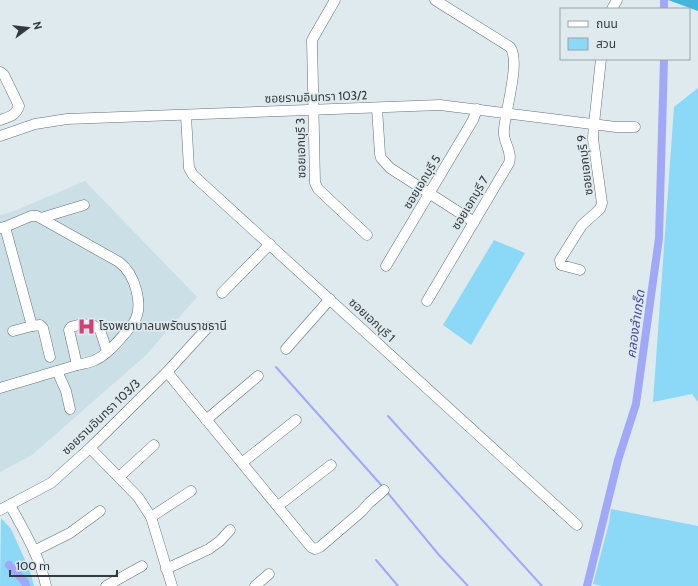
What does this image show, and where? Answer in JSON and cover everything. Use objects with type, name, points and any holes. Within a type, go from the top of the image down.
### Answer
[{"type":"street","name":"ซอยเอกบุรี 3","points":[[335,0],[312,40],[316,186],[367,235]]},
{"type":"street","name":"ซอยเอกบุรี 7","points":[[426,301],[510,159],[510,150],[504,136],[514,66],[513,51],[510,47],[435,0]]},
{"type":"street","points":[[594,124],[601,60]]},
{"type":"street","points":[[0,72],[4,75],[18,106],[17,112],[14,115],[0,120]]},
{"type":"street","name":"ซอยรามอินทรา 103/2","points":[[0,136],[36,124],[67,120],[440,105],[616,127],[635,127]]},
{"type":"street","points":[[377,108],[381,158],[390,168],[474,222]]},
{"type":"street","name":"ซอยเอกบุรี 5","points":[[386,266],[473,120],[477,109]]},
{"type":"street","name":"ซอยเอกบุรี 1","points":[[186,116],[190,171],[577,525]]},
{"type":"street","name":"ซอยเอกบุรี 9","points":[[580,270],[561,265],[560,260],[582,225],[600,209],[602,198],[593,139],[594,124]]},
{"type":"street","points":[[41,218],[84,205]]},
{"type":"street","points":[[0,388],[93,361],[106,351],[136,320],[137,298],[128,270],[119,262],[41,218],[31,216],[3,228],[32,326]]},
{"type":"street","points":[[222,292],[270,244]]},
{"type":"street","points":[[286,349],[330,299]]},
{"type":"street","points":[[77,365],[69,330],[71,327],[82,324],[98,327],[106,351]]},
{"type":"street","points":[[13,331],[40,325],[43,328],[50,357]]},
{"type":"street","name":"ซอยรามอินทรา 103/3","points":[[0,510],[51,483],[90,448],[166,372],[208,327]]},
{"type":"street","points":[[57,371],[66,391],[70,409]]},
{"type":"street","points":[[166,372],[311,547],[315,549],[320,547],[384,490]]},
{"type":"street","points":[[206,420],[258,376]]},
{"type":"street","points":[[242,462],[296,420]]},
{"type":"street","points":[[119,477],[154,445]]},
{"type":"street","points":[[90,448],[138,497],[151,517],[172,586]]},
{"type":"street","points":[[278,506],[330,465]]},
{"type":"street","points":[[151,517],[190,491]]},
{"type":"street","points":[[10,505],[34,551],[44,576],[46,586]]},
{"type":"street","points":[[34,551],[70,533],[100,511]]},
{"type":"street","points":[[166,569],[209,549],[230,530]]},
{"type":"street","points":[[106,586],[142,566]]},
{"type":"street","points":[[255,586],[269,574]]},
{"type":"shaded area","points":[[668,0],[698,0],[698,11]]},
{"type":"shaded area","name":"โรงพยาบาลนพรัตนราชธานี","points":[[85,181],[197,297],[146,355],[32,455],[0,472],[0,215],[14,211]]},
{"type":"green space","points":[[698,88],[698,402],[692,394],[653,402],[674,107]]},
{"type":"green space","points":[[494,240],[525,253],[471,345],[443,325]]},
{"type":"green space","points":[[611,509],[698,526],[698,586],[602,586],[593,584],[609,523]]},
{"type":"green space","points":[[1,518],[11,529],[30,571],[34,586],[0,586]]},
{"type":"waterway","name":"คลองลำเกร็ด","points":[[664,0],[664,8]]},
{"type":"waterway","name":"คลองลำเกร็ด","points":[[587,586],[618,460],[636,404],[659,238],[664,60]]},
{"type":"waterway","points":[[276,367],[383,487]]},
{"type":"waterway","points":[[388,416],[542,586]]},
{"type":"waterway","points":[[387,492],[439,555],[468,586]]},
{"type":"waterway","points":[[376,560],[398,586]]},
{"type":"waterway","points":[[9,565],[25,582],[26,586]]},
{"type":"place","name":"โรงพยาบาลนพรัตนราชธานี","points":[[86,326]]}]
